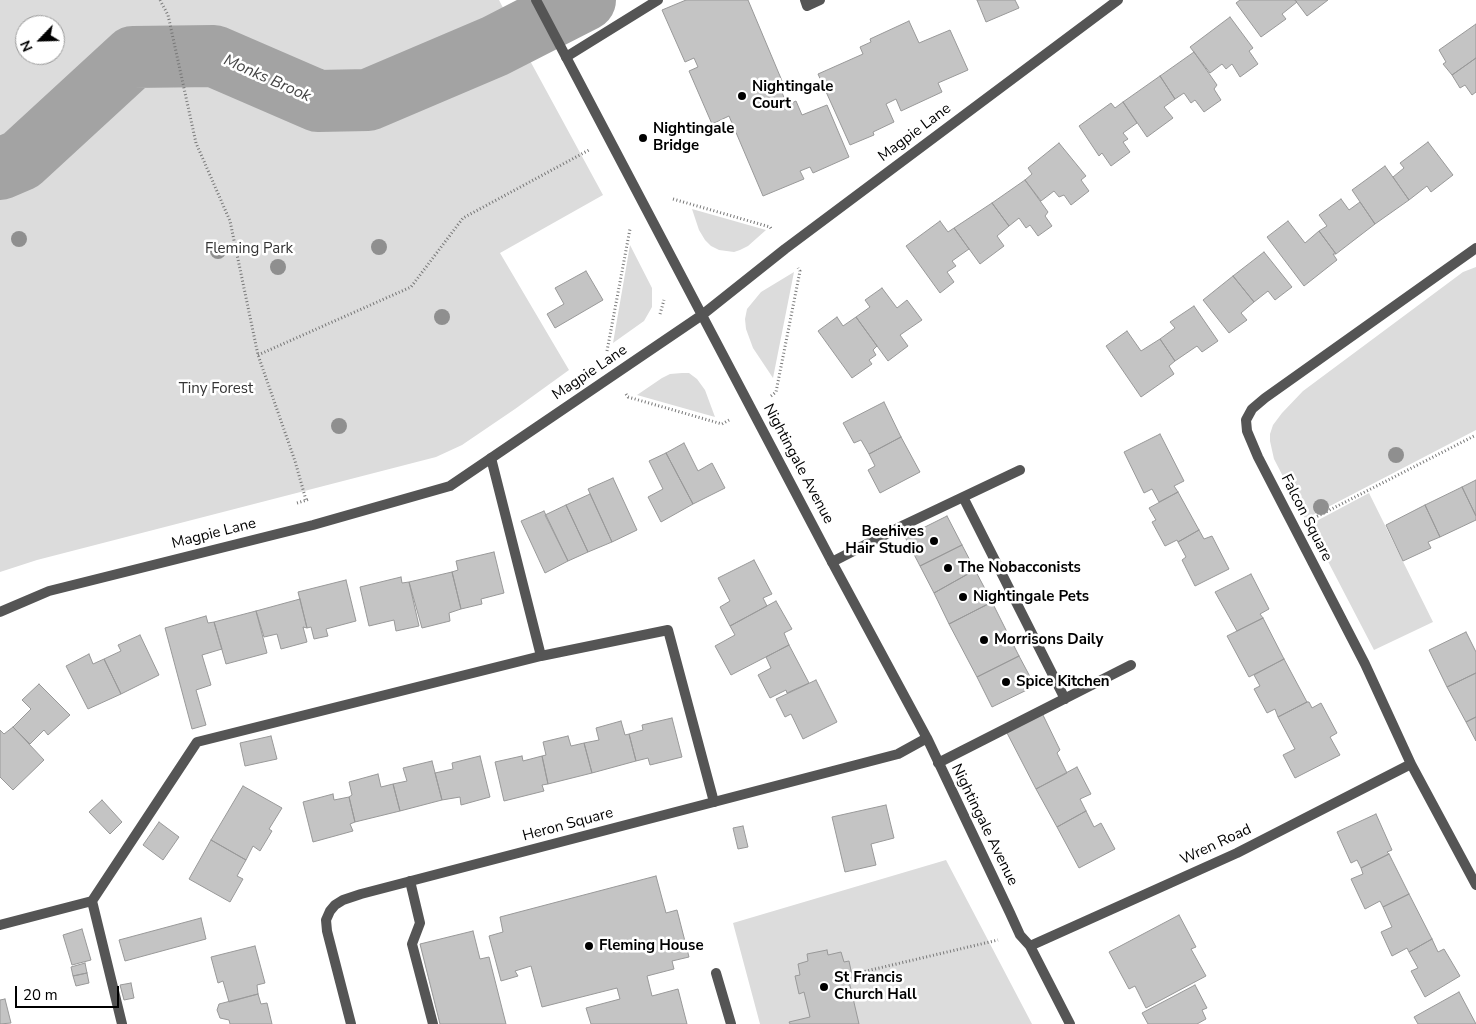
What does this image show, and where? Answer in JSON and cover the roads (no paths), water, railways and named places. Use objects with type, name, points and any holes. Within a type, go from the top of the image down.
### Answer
[{"type":"street","name":"Nightingale Avenue","points":[[536,0],[832,562],[927,738],[1020,935],[1030,946],[1070,1024]]},
{"type":"street","points":[[565,55],[658,0]]},
{"type":"street","points":[[805,0],[807,6],[820,0]]},
{"type":"street","name":"Magpie Lane","points":[[0,612],[49,591],[313,525],[450,486],[702,315],[785,249],[1118,0]]},
{"type":"street","name":"Falcon Square","points":[[1476,248],[1252,410],[1246,420],[1251,444],[1365,664],[1411,764],[1476,885]]},
{"type":"street","points":[[491,458],[541,656]]},
{"type":"street","points":[[832,562],[904,525],[1020,470]]},
{"type":"street","points":[[963,497],[1065,699]]},
{"type":"street","points":[[0,924],[92,901],[198,742],[541,656],[668,630],[714,802]]},
{"type":"street","points":[[938,763],[1131,666]]},
{"type":"street","name":"Heron Square","points":[[351,1024],[327,931],[326,920],[335,905],[352,896],[898,754],[927,738]]},
{"type":"street","name":"Wren Road","points":[[1030,946],[1238,853],[1411,764]]},
{"type":"street","points":[[410,881],[420,923],[412,944],[433,1024]]},
{"type":"street","points":[[92,901],[122,1024]]},
{"type":"street","points":[[716,973],[730,1024]]},
{"type":"waterway","name":"Monks Brook","points":[[0,169],[21,160],[133,57],[214,56],[318,101],[368,100],[495,46],[585,0]]},
{"type":"place","name":"Nightingale Court","points":[[742,96]]},
{"type":"place","name":"Nightingale Bridge","points":[[643,138]]},
{"type":"place","name":"Beehives Hair Studio","points":[[934,541]]},
{"type":"place","name":"The Nobacconists","points":[[948,568]]},
{"type":"place","name":"Nightingale Pets","points":[[963,597]]},
{"type":"place","name":"Morrisons Daily","points":[[984,640]]},
{"type":"place","name":"Spice Kitchen","points":[[1006,682]]},
{"type":"place","name":"Fleming House","points":[[589,946]]},
{"type":"place","name":"St Francis Church Hall","points":[[824,987]]},
{"type":"park label","name":"Fleming Park","points":[[249,249]]},
{"type":"park label","name":"Tiny Forest","points":[[216,389]]}]
